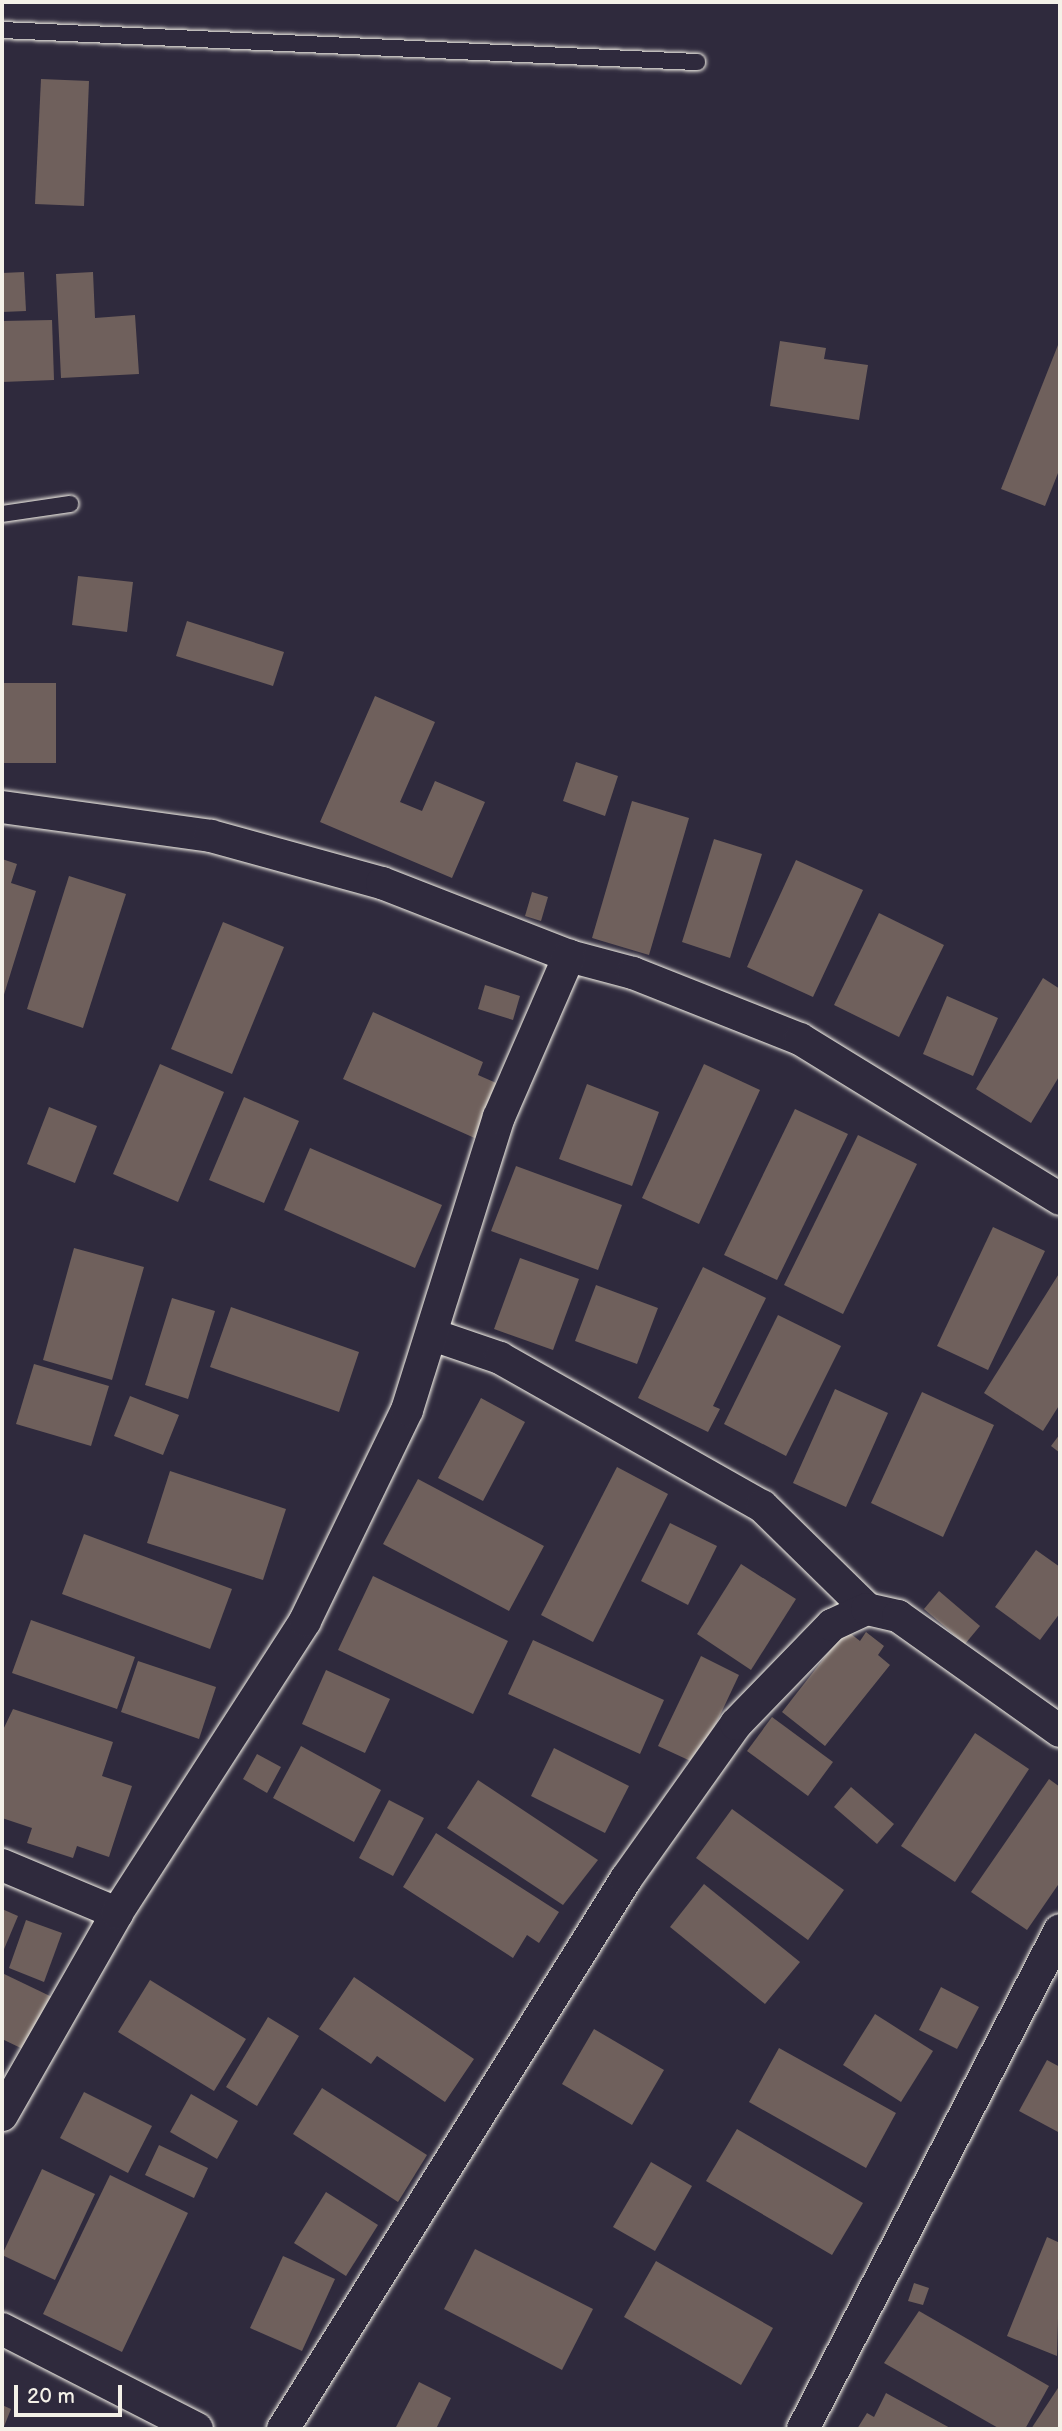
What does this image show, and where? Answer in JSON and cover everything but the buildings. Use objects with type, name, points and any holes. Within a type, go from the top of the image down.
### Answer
[{"type":"street","points":[[2,807],[211,836],[382,883],[569,956],[633,973],[800,1039],[1060,1199]]},
{"type":"street","points":[[2,2115],[117,1913],[305,1621],[407,1410],[433,1335],[499,1117],[569,956]]},
{"type":"street","points":[[433,1335],[500,1358],[762,1506],[867,1609],[898,1616],[1060,1731]]},
{"type":"street","points":[[284,2429],[626,1879],[729,1735],[832,1625],[867,1609]]},
{"type":"street","points":[[2,1865],[117,1913]]},
{"type":"street","points":[[803,2429],[1060,1930]]},
{"type":"street","points":[[2,2329],[197,2429]]},
{"type":"lane","points":[[2,30],[697,62]]},
{"type":"lane","points":[[2,514],[69,504]]}]
